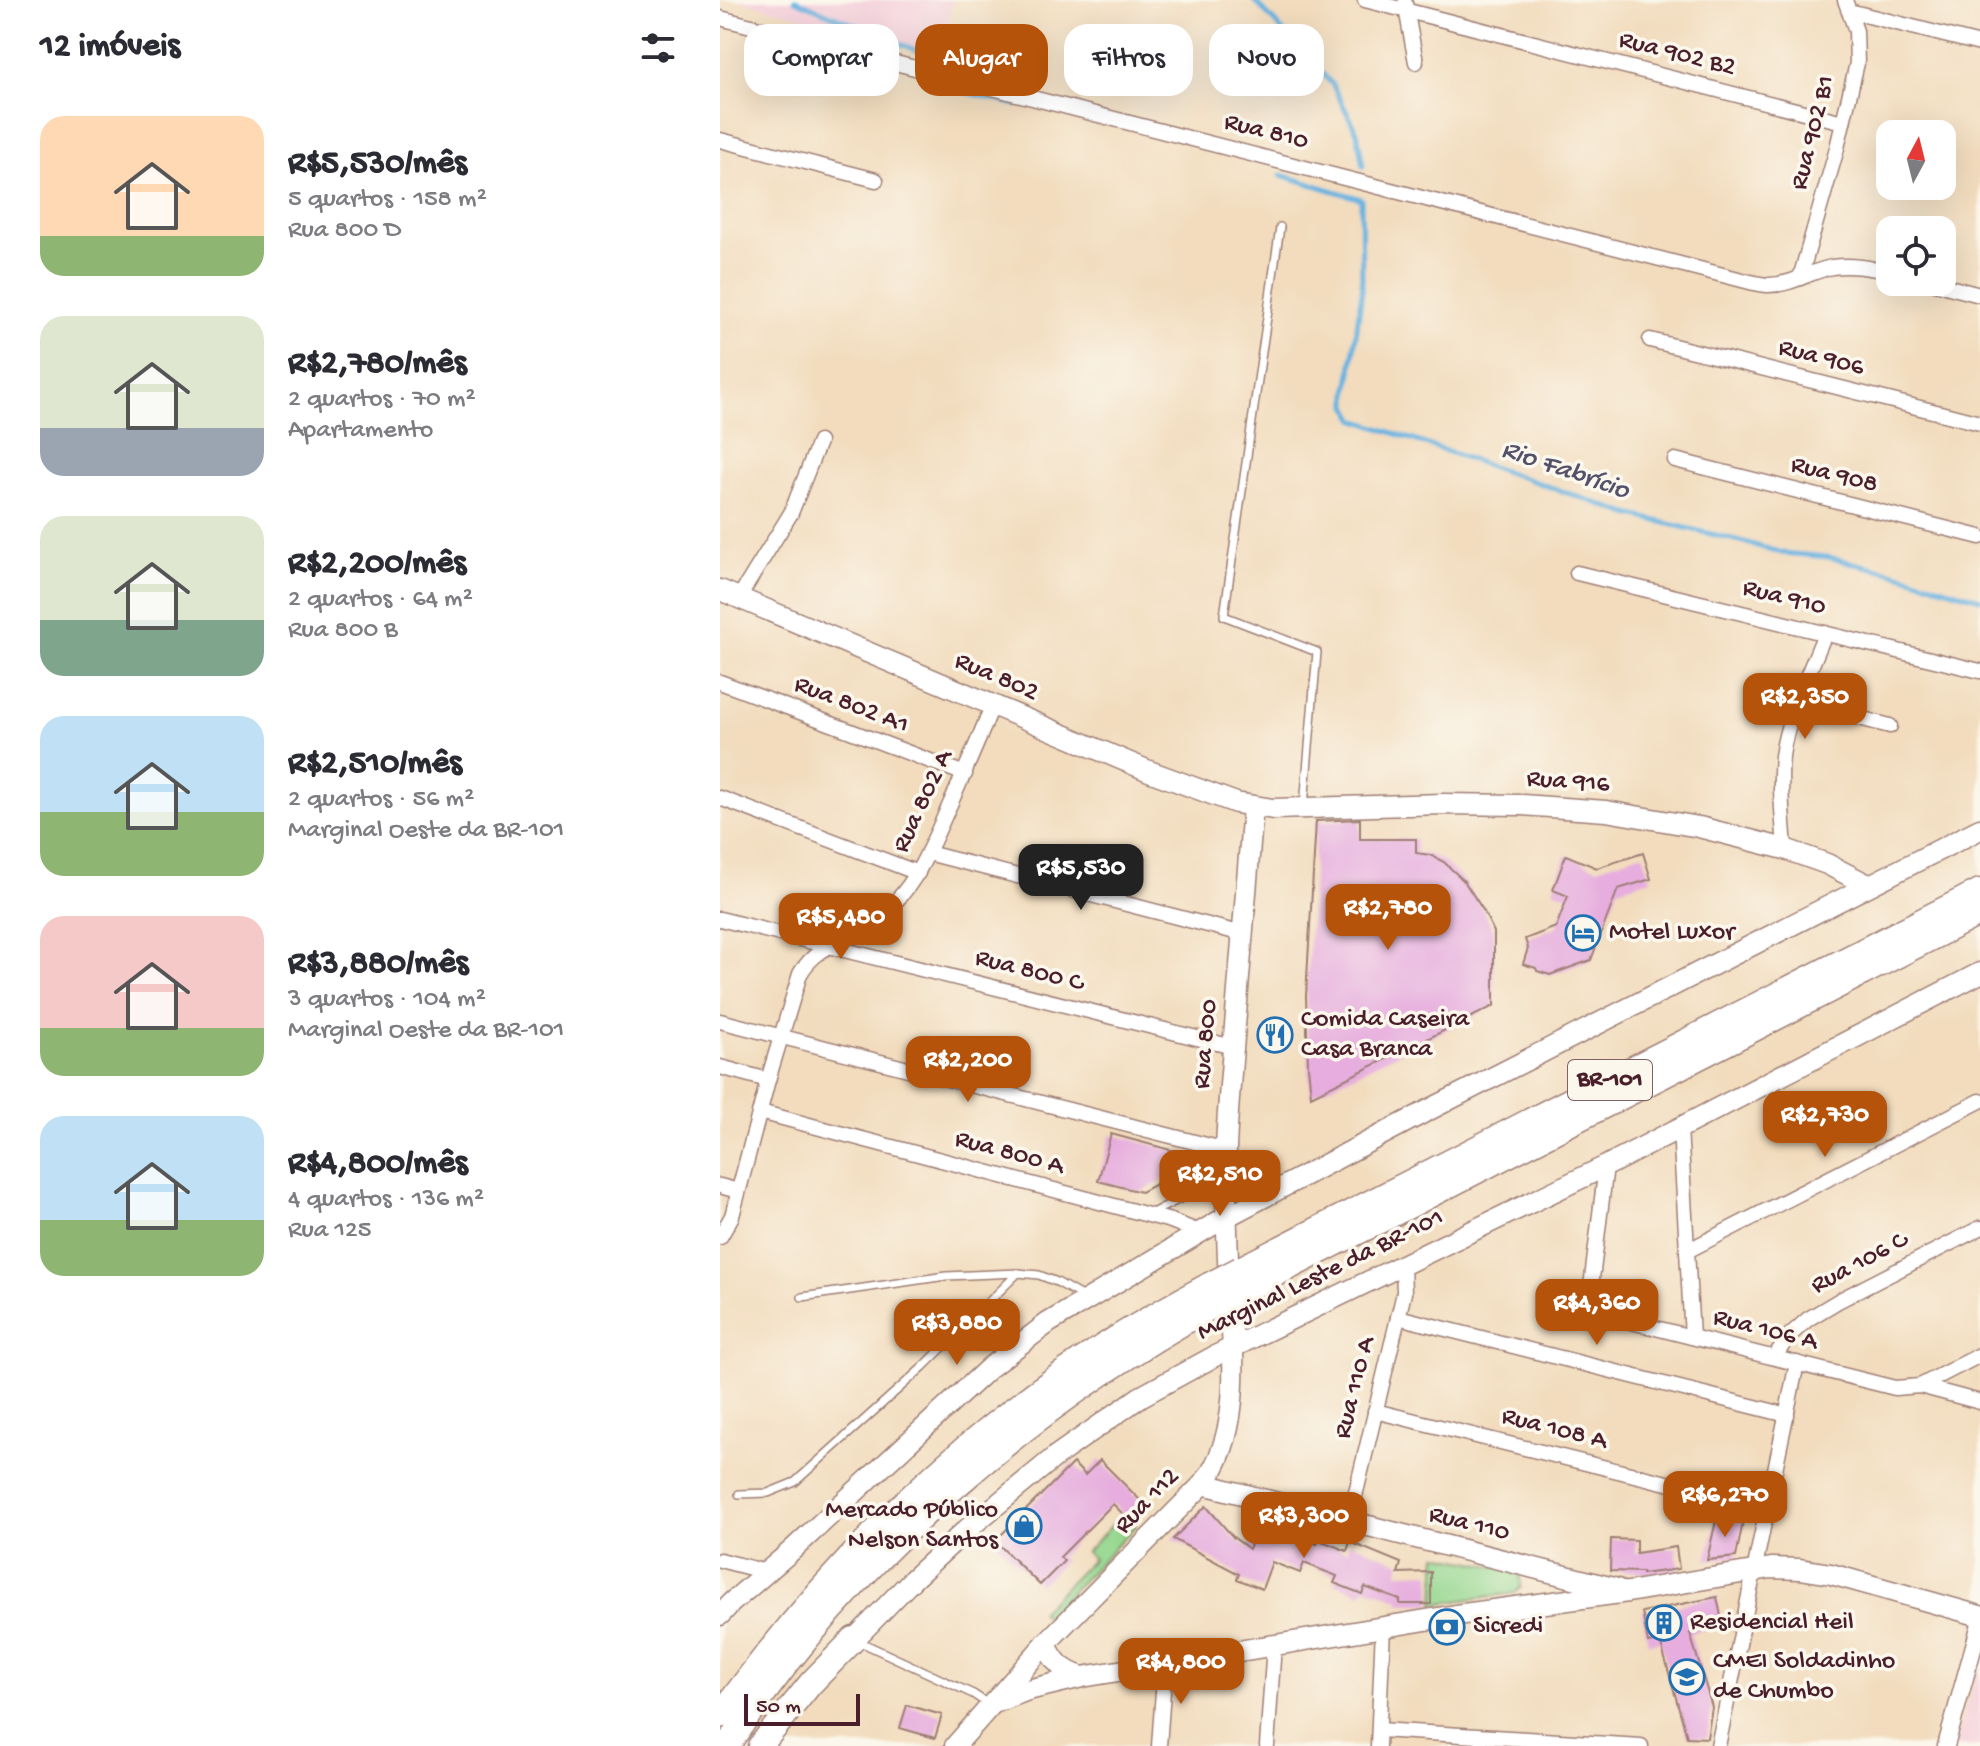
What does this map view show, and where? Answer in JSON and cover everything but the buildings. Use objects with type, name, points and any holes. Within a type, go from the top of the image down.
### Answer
[{"type":"highway","name":"BR-101","points":[[720,1716],[793,1619],[870,1535],[948,1463],[1028,1399],[1102,1346],[1980,891]]},
{"type":"highway","name":"BR-101","points":[[727,1746],[768,1688],[831,1610],[905,1532],[992,1454],[1060,1401],[1227,1282],[1980,913]]},
{"type":"highway","points":[[760,1746],[811,1683],[854,1639]]},
{"type":"main road","name":"Rua 802","points":[[729,595],[1149,771],[1253,807]]},
{"type":"main road","name":"Rua 916","points":[[1253,807],[1443,804],[1606,811],[1699,827],[1785,849],[1827,864],[1868,885]]},
{"type":"main road","name":"Rua 800","points":[[1227,1282],[1226,1150],[1253,807]]},
{"type":"main road","points":[[720,1615],[989,1368],[1048,1323],[1257,1200],[1980,829]]},
{"type":"main road","name":"Marginal Leste da BR-101","points":[[775,1746],[804,1702],[854,1639],[913,1579],[965,1531],[1056,1456],[1140,1397],[1233,1347],[1606,1166],[1980,973]]},
{"type":"main road","points":[[1227,1175],[1240,1190],[1257,1200]]},
{"type":"main road","points":[[1227,1282],[1240,1228],[1257,1200]]},
{"type":"main road","points":[[1199,1232],[1219,1246],[1227,1282]]},
{"type":"main road","name":"Rua 112","points":[[955,1746],[1046,1643],[1203,1484],[1215,1467],[1226,1434],[1233,1384],[1227,1282]]},
{"type":"main road","name":"Rua 110","points":[[1203,1484],[1628,1592]]},
{"type":"main road","points":[[1525,1566],[1533,1575],[1536,1586],[1533,1597],[1525,1606]]},
{"type":"main road","points":[[990,1705],[1028,1690],[1082,1677],[1754,1570],[1814,1570],[1980,1616]]},
{"type":"main road","points":[[1046,1643],[1056,1662],[1082,1677]]},
{"type":"street","name":"Rua 902 B2","points":[[1365,0],[1405,5],[1843,122]]},
{"type":"street","points":[[1405,5],[1416,62]]},
{"type":"street","points":[[1847,6],[1980,44]]},
{"type":"street","name":"Rua 902 B1","points":[[1800,278],[1857,63],[1856,31],[1847,6]]},
{"type":"street","name":"Rua 810","points":[[720,18],[1750,282],[1769,285],[1788,283],[1832,267],[1876,269]]},
{"type":"street","points":[[720,140],[876,180]]},
{"type":"street","points":[[1956,289],[1980,295]]},
{"type":"street","name":"Rua 906","points":[[1650,340],[1980,423]]},
{"type":"street","points":[[729,595],[791,513],[819,442]]},
{"type":"street","name":"Rua 908","points":[[1675,460],[1980,537]]},
{"type":"street","name":"Rua 910","points":[[1577,573],[1980,671]]},
{"type":"street","points":[[1785,849],[1781,786],[1783,754],[1798,702],[1825,633]]},
{"type":"street","name":"Rua 802 A1","points":[[720,682],[965,774]]},
{"type":"street","points":[[1798,702],[1890,726]]},
{"type":"street","name":"Rua 802 A","points":[[720,1237],[732,1216],[800,974],[805,965],[826,946],[866,927],[907,889],[918,873],[965,774],[993,704]]},
{"type":"street","points":[[720,798],[918,873]]},
{"type":"street","points":[[928,853],[1243,934]]},
{"type":"street","name":"Rua 800 C","points":[[720,919],[1233,1047]]},
{"type":"street","points":[[720,1021],[1226,1150]]},
{"type":"street","points":[[720,1067],[768,1080]]},
{"type":"street","points":[[1687,1251],[1980,1101]]},
{"type":"street","name":"Rua 800 A","points":[[760,1112],[1171,1221],[1199,1232]]},
{"type":"street","points":[[1680,1128],[1692,1337]]},
{"type":"street","name":"Rua 106 A","points":[[1606,1166],[1588,1311],[1895,1388],[1920,1386],[1980,1402]]},
{"type":"street","points":[[720,1186],[738,1191]]},
{"type":"street","name":"Rua 106 C","points":[[1774,1357],[1790,1335],[1808,1319],[1980,1228]]},
{"type":"street","name":"Rua 110 A","points":[[1349,1521],[1404,1293],[1403,1265]]},
{"type":"street","points":[[1398,1317],[1787,1415]]},
{"type":"street","points":[[1920,1386],[1980,1355]]},
{"type":"street","points":[[1718,1746],[1797,1363]]},
{"type":"street","name":"Rua 108 A","points":[[1375,1411],[1768,1508]]},
{"type":"street","points":[[720,1560],[766,1572]]},
{"type":"street","points":[[1946,1746],[1980,1624]]},
{"type":"street","points":[[1378,1746],[1383,1627]]},
{"type":"street","points":[[1267,1746],[1274,1645]]},
{"type":"street","points":[[1159,1746],[1165,1664]]},
{"type":"street","points":[[1379,1730],[1492,1742],[1641,1746]]},
{"type":"lane","points":[[1280,227],[1224,616],[1317,652],[1304,808]]},
{"type":"lane","points":[[1148,1215],[1227,1175]]},
{"type":"lane","points":[[802,1297],[946,1276],[1018,1273],[1039,1275],[1087,1299]]},
{"type":"lane","points":[[739,1494],[768,1493],[795,1482],[923,1367],[1018,1273]]},
{"type":"lane","points":[[854,1639],[973,1694],[990,1705]]},
{"type":"shaded area","points":[[737,0],[953,0],[947,24],[915,24],[915,47],[899,43],[899,24],[827,24]]},
{"type":"shaded area","points":[[1980,1662],[1980,1746],[1954,1746],[1955,1743]]},
{"type":"green space","points":[[1123,1514],[1136,1526],[1046,1617],[1040,1612],[1093,1559],[1086,1552]]},
{"type":"green space","points":[[1437,1555],[1512,1570],[1520,1576],[1521,1587],[1515,1593],[1434,1604]]},
{"type":"waterway","points":[[795,0],[915,50]]},
{"type":"waterway","name":"Rio Fabrício","points":[[1254,0],[1332,84],[1357,132],[1363,166]]},
{"type":"waterway","points":[[980,96],[1017,105]]},
{"type":"waterway","name":"Rio Fabrício","points":[[1281,175],[1361,199],[1362,290],[1348,393],[1348,406],[1356,420],[1628,514],[1782,553],[1828,557],[1895,573],[1980,599]]},
{"type":"place","name":"Motel Luxor","points":[[1583,933]]},
{"type":"place","name":"Comida Caseira Casa Branca","points":[[1275,1035]]},
{"type":"place","name":"Mercado Público Nelson Santos","points":[[1024,1526]]},
{"type":"place","name":"Residencial Heil","points":[[1664,1623]]},
{"type":"place","name":"Sicredi","points":[[1447,1627]]},
{"type":"place","name":"CMEI Soldadinho de Chumbo","points":[[1687,1677]]}]
